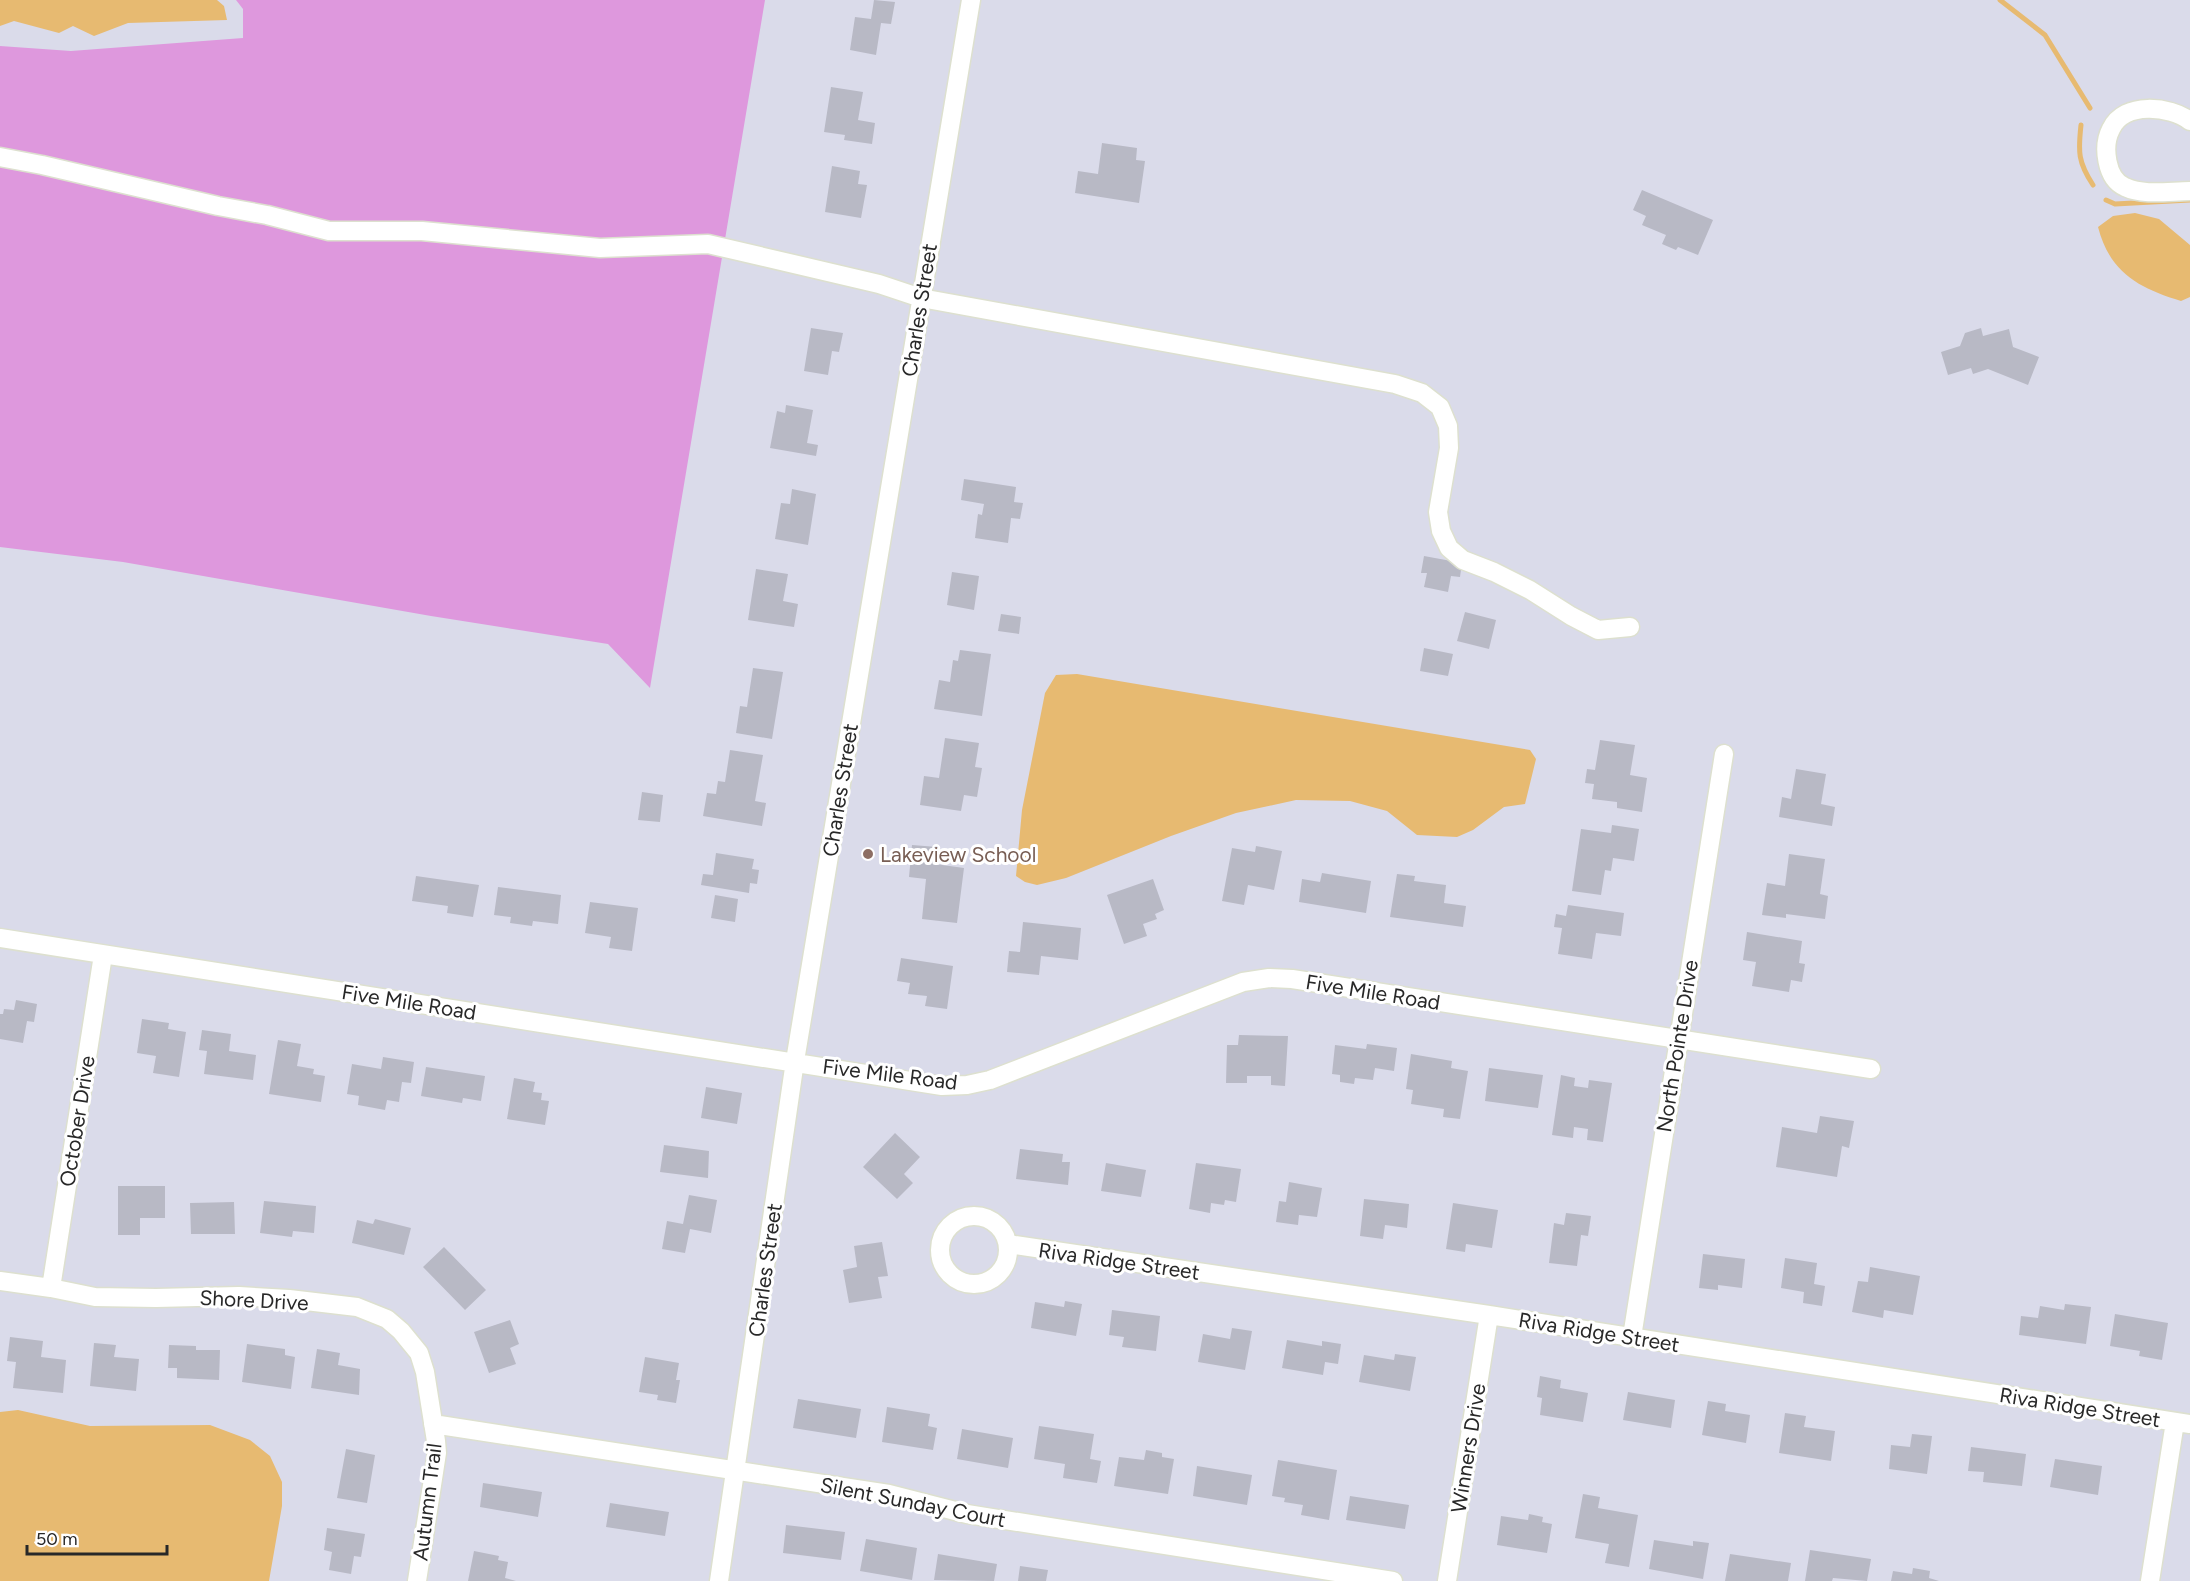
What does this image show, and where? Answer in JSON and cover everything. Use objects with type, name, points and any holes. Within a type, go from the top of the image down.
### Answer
[{"type":"street","name":"Charles Street","points":[[719,1581],[795,1061],[971,0]]},
{"type":"street","points":[[2190,121],[2171,111],[2155,109],[2136,111],[2120,117],[2110,129],[2107,145],[2112,176],[2124,187],[2148,192],[2190,191]]},
{"type":"street","points":[[0,157],[267,215],[329,231],[422,231],[600,248],[708,244],[879,284],[921,298],[1395,384],[1422,393],[1440,407],[1448,426],[1449,448],[1438,512],[1441,531],[1449,548],[1463,560],[1530,590],[1598,630],[1630,627]]},
{"type":"street","name":"North Pointe Drive","points":[[1632,1337],[1724,754]]},
{"type":"street","name":"Five Mile Road","points":[[0,938],[931,1084],[967,1085],[990,1080],[1243,982],[1269,978],[1292,979],[1871,1069]]},
{"type":"street","name":"October Drive","points":[[51,1288],[103,955]]},
{"type":"street","name":"Riva Ridge Street","points":[[1008,1244],[1489,1315],[2183,1423]]},
{"type":"street","name":"Shore Drive","points":[[0,1281],[95,1297],[255,1296],[369,1310],[397,1327],[418,1353],[425,1372],[433,1424]]},
{"type":"street","name":"Winners Drive","points":[[1447,1581],[1489,1315]]},
{"type":"street","points":[[2150,1581],[2183,1423]]},
{"type":"street","name":"Silent Sunday Court","points":[[433,1424],[889,1494],[967,1514],[1393,1581]]},
{"type":"street","name":"Autumn Trail","points":[[417,1581],[436,1453],[433,1424]]},
{"type":"shaded area","points":[[0,0],[217,0],[224,6],[227,20],[128,23],[94,36],[73,26],[59,33],[14,21],[0,26]]},
{"type":"shaded area","points":[[236,0],[765,0],[650,688],[608,644],[431,616],[123,562],[0,547],[0,46],[71,51],[243,38],[243,9]]},
{"type":"shaded area","points":[[2135,213],[2159,219],[2190,245],[2190,297],[2181,301],[2139,284],[2118,267],[2110,256],[2098,227],[2113,216]]},
{"type":"shaded area","points":[[1077,674],[1530,750],[1536,759],[1525,804],[1504,807],[1473,830],[1457,837],[1417,835],[1387,811],[1350,801],[1296,800],[1236,813],[1066,878],[1037,885],[1025,882],[1016,876],[1022,810],[1045,693],[1056,675]]},
{"type":"shaded area","points":[[18,1410],[90,1426],[210,1425],[250,1440],[270,1456],[282,1482],[282,1506],[269,1581],[0,1581],[0,1412]]},
{"type":"building","points":[[874,0],[895,2],[891,24],[881,23],[876,55],[850,50],[855,17],[871,19]]},
{"type":"building","points":[[831,87],[863,92],[858,120],[875,123],[872,144],[844,140],[845,135],[824,132]]},
{"type":"building","points":[[1102,143],[1137,148],[1136,160],[1145,161],[1139,203],[1075,193],[1078,171],[1098,174]]},
{"type":"building","points":[[832,166],[860,171],[858,184],[867,185],[861,218],[825,212]]},
{"type":"building","points":[[1642,190],[1713,220],[1698,255],[1678,247],[1676,250],[1662,244],[1666,235],[1642,225],[1646,216],[1633,210]]},
{"type":"building","points":[[811,328],[843,333],[839,352],[832,351],[828,375],[804,371]]},
{"type":"building","points":[[1981,328],[1983,336],[2009,329],[2013,347],[2039,357],[2028,385],[1988,369],[1973,374],[1971,368],[1948,375],[1941,352],[1960,346],[1965,333]]},
{"type":"building","points":[[786,405],[813,410],[807,443],[818,445],[816,456],[770,448],[777,411],[785,413]]},
{"type":"building","points":[[964,479],[1016,487],[1014,502],[1023,503],[1020,519],[1011,518],[1008,543],[975,538],[978,514],[982,515],[984,504],[961,500]]},
{"type":"building","points":[[792,489],[816,494],[808,545],[775,539],[781,503],[790,504]]},
{"type":"building","points":[[1424,556],[1462,563],[1460,577],[1451,576],[1448,592],[1424,587],[1427,573],[1421,573]]},
{"type":"building","points":[[756,569],[788,574],[783,601],[798,604],[794,627],[748,620]]},
{"type":"building","points":[[952,572],[979,576],[974,610],[947,605]]},
{"type":"building","points":[[1465,612],[1496,620],[1489,649],[1457,641]]},
{"type":"building","points":[[1001,614],[1021,617],[1019,634],[998,631]]},
{"type":"building","points":[[1424,648],[1453,654],[1448,676],[1420,671]]},
{"type":"building","points":[[960,650],[991,654],[982,716],[934,709],[939,680],[950,682],[953,660],[958,661]]},
{"type":"building","points":[[753,668],[783,672],[772,739],[736,733],[740,706],[747,707]]},
{"type":"building","points":[[945,738],[979,743],[975,767],[982,768],[977,797],[964,795],[961,811],[920,805],[924,776],[939,778]]},
{"type":"building","points":[[1600,740],[1635,745],[1630,775],[1647,778],[1642,812],[1617,808],[1617,802],[1592,799],[1594,784],[1585,783],[1587,769],[1595,770]]},
{"type":"building","points":[[730,750],[763,755],[755,801],[766,803],[762,826],[703,816],[707,793],[716,794],[718,781],[725,782]]},
{"type":"building","points":[[1796,769],[1826,774],[1821,804],[1835,807],[1832,826],[1779,817],[1782,797],[1791,799]]},
{"type":"building","points":[[642,792],[663,795],[660,822],[638,820]]},
{"type":"building","points":[[1612,825],[1639,829],[1634,861],[1613,858],[1611,871],[1605,870],[1601,895],[1572,891],[1581,829],[1611,833]]},
{"type":"building","points":[[912,845],[937,847],[935,864],[964,868],[957,923],[922,919],[926,879],[909,877]]},
{"type":"building","points":[[1256,846],[1282,851],[1274,890],[1248,885],[1244,905],[1222,901],[1232,848],[1255,852]]},
{"type":"building","points":[[716,853],[754,859],[752,869],[759,870],[757,884],[750,883],[749,893],[701,885],[703,874],[713,875]]},
{"type":"building","points":[[1789,854],[1825,859],[1820,894],[1828,896],[1825,919],[1786,914],[1786,918],[1762,915],[1767,883],[1785,886]]},
{"type":"building","points":[[1322,873],[1371,881],[1366,913],[1299,902],[1302,879],[1320,882]]},
{"type":"building","points":[[1397,874],[1415,876],[1414,881],[1446,885],[1444,903],[1466,906],[1463,927],[1390,917]]},
{"type":"building","points":[[416,876],[479,885],[473,917],[447,913],[448,906],[412,901]]},
{"type":"building","points":[[1153,879],[1164,910],[1155,914],[1157,919],[1143,924],[1147,936],[1124,944],[1107,895]]},
{"type":"building","points":[[498,887],[561,895],[558,924],[533,921],[532,926],[510,923],[511,917],[494,915]]},
{"type":"building","points":[[715,895],[738,899],[735,922],[711,918]]},
{"type":"building","points":[[590,902],[638,908],[632,951],[609,948],[611,937],[585,933]]},
{"type":"building","points":[[1568,905],[1624,913],[1621,936],[1596,933],[1592,959],[1558,954],[1562,928],[1554,927],[1556,914],[1566,916]]},
{"type":"building","points":[[1023,922],[1081,928],[1078,960],[1041,956],[1039,975],[1007,972],[1009,951],[1020,952]]},
{"type":"building","points":[[1747,932],[1802,941],[1799,963],[1805,964],[1802,982],[1791,980],[1789,992],[1752,986],[1756,962],[1743,960]]},
{"type":"building","points":[[901,958],[953,966],[947,1009],[925,1006],[927,996],[908,994],[910,983],[897,981]]},
{"type":"building","points":[[16,1000],[37,1004],[34,1022],[27,1021],[23,1043],[0,1039],[0,1014],[3,1014],[4,1009],[14,1010]]},
{"type":"building","points":[[142,1019],[169,1023],[168,1029],[186,1032],[179,1077],[153,1073],[156,1056],[137,1053]]},
{"type":"building","points":[[202,1030],[231,1034],[229,1051],[256,1055],[253,1080],[204,1074],[207,1051],[199,1050]]},
{"type":"building","points":[[1239,1035],[1288,1036],[1285,1086],[1271,1085],[1271,1076],[1247,1076],[1247,1083],[1226,1083],[1227,1045],[1238,1045]]},
{"type":"building","points":[[278,1040],[301,1044],[297,1066],[314,1069],[313,1074],[325,1076],[321,1102],[269,1094]]},
{"type":"building","points":[[1367,1044],[1397,1048],[1394,1071],[1375,1068],[1373,1080],[1355,1078],[1354,1084],[1340,1082],[1340,1075],[1332,1074],[1335,1045],[1366,1049]]},
{"type":"building","points":[[1411,1054],[1452,1061],[1451,1068],[1468,1071],[1460,1119],[1443,1117],[1444,1109],[1411,1104],[1413,1090],[1406,1089]]},
{"type":"building","points":[[383,1057],[414,1062],[411,1083],[402,1082],[399,1102],[387,1100],[385,1110],[358,1105],[359,1096],[347,1094],[352,1064],[381,1069]]},
{"type":"building","points":[[426,1067],[485,1076],[481,1101],[463,1098],[462,1103],[421,1096]]},
{"type":"building","points":[[1489,1068],[1543,1075],[1538,1108],[1485,1101]]},
{"type":"building","points":[[1561,1075],[1575,1078],[1574,1086],[1588,1088],[1589,1080],[1612,1083],[1603,1142],[1587,1140],[1588,1129],[1574,1127],[1573,1138],[1552,1135]]},
{"type":"building","points":[[514,1078],[535,1082],[533,1092],[542,1093],[541,1100],[549,1101],[545,1125],[507,1119]]},
{"type":"building","points":[[706,1087],[742,1093],[737,1124],[701,1118]]},
{"type":"building","points":[[1820,1116],[1854,1121],[1849,1148],[1842,1146],[1837,1177],[1776,1167],[1782,1127],[1817,1133]]},
{"type":"building","points":[[895,1133],[920,1157],[904,1174],[913,1183],[897,1199],[863,1167]]},
{"type":"building","points":[[664,1145],[709,1151],[708,1178],[660,1172]]},
{"type":"building","points":[[1020,1149],[1063,1154],[1062,1162],[1070,1162],[1068,1185],[1016,1179]]},
{"type":"building","points":[[1106,1163],[1146,1170],[1141,1197],[1101,1191]]},
{"type":"building","points":[[1196,1163],[1241,1169],[1236,1202],[1225,1200],[1224,1205],[1211,1203],[1210,1213],[1189,1209]]},
{"type":"building","points":[[1289,1182],[1322,1188],[1317,1217],[1299,1215],[1298,1225],[1276,1222],[1279,1201],[1286,1202]]},
{"type":"building","points":[[118,1186],[165,1186],[165,1218],[140,1218],[140,1235],[118,1235]]},
{"type":"building","points":[[689,1195],[717,1200],[711,1233],[690,1229],[685,1253],[662,1249],[667,1221],[683,1224]]},
{"type":"building","points":[[1364,1199],[1409,1204],[1407,1228],[1385,1225],[1383,1239],[1360,1236]]},
{"type":"building","points":[[264,1201],[316,1206],[314,1233],[293,1231],[292,1237],[260,1233]]},
{"type":"building","points":[[234,1202],[235,1234],[191,1234],[190,1203]]},
{"type":"building","points":[[1453,1203],[1498,1210],[1492,1248],[1466,1244],[1465,1252],[1446,1249]]},
{"type":"building","points":[[1566,1213],[1591,1216],[1588,1236],[1581,1235],[1577,1266],[1549,1263],[1554,1223],[1564,1225]]},
{"type":"building","points":[[375,1219],[411,1228],[404,1255],[352,1243],[357,1220],[373,1224]]},
{"type":"building","points":[[882,1242],[888,1276],[878,1277],[882,1298],[849,1303],[843,1270],[857,1267],[854,1246]]},
{"type":"building","points":[[444,1247],[486,1290],[465,1310],[423,1267]]},
{"type":"building","points":[[1703,1254],[1745,1259],[1742,1288],[1718,1285],[1718,1290],[1699,1288]]},
{"type":"building","points":[[1785,1258],[1817,1263],[1814,1284],[1825,1286],[1822,1306],[1803,1303],[1804,1292],[1781,1288]]},
{"type":"building","points":[[1870,1267],[1920,1276],[1913,1315],[1884,1310],[1883,1318],[1852,1312],[1858,1281],[1868,1282]]},
{"type":"building","points":[[1065,1301],[1082,1304],[1076,1336],[1031,1328],[1035,1302],[1064,1307]]},
{"type":"building","points":[[2065,1304],[2091,1307],[2086,1344],[2019,1335],[2021,1316],[2038,1318],[2040,1306],[2064,1310]]},
{"type":"building","points":[[1112,1310],[1160,1316],[1156,1351],[1122,1347],[1124,1337],[1109,1335]]},
{"type":"building","points":[[2115,1314],[2168,1323],[2162,1360],[2139,1356],[2140,1351],[2110,1346]]},
{"type":"building","points":[[510,1320],[519,1344],[510,1348],[516,1364],[489,1373],[474,1332]]},
{"type":"building","points":[[1232,1328],[1252,1331],[1245,1370],[1198,1362],[1203,1334],[1230,1339]]},
{"type":"building","points":[[10,1337],[43,1341],[41,1357],[66,1360],[63,1393],[13,1388],[16,1362],[7,1361]]},
{"type":"building","points":[[1287,1340],[1322,1346],[1322,1341],[1341,1344],[1338,1364],[1325,1362],[1323,1375],[1282,1368]]},
{"type":"building","points":[[94,1343],[116,1345],[114,1357],[139,1359],[136,1391],[90,1386]]},
{"type":"building","points":[[247,1344],[285,1349],[285,1355],[295,1357],[291,1389],[242,1382]]},
{"type":"building","points":[[169,1345],[196,1346],[196,1350],[220,1350],[219,1380],[177,1378],[177,1368],[168,1368]]},
{"type":"building","points":[[317,1349],[340,1353],[338,1365],[360,1369],[359,1395],[311,1388]]},
{"type":"building","points":[[1395,1354],[1416,1357],[1410,1391],[1359,1382],[1364,1355],[1394,1360]]},
{"type":"building","points":[[645,1357],[679,1363],[676,1380],[680,1380],[676,1403],[657,1400],[658,1395],[639,1392]]},
{"type":"building","points":[[1540,1376],[1561,1380],[1560,1388],[1588,1393],[1583,1422],[1540,1415],[1542,1398],[1537,1397]]},
{"type":"building","points":[[1628,1392],[1675,1400],[1671,1428],[1623,1420]]},
{"type":"building","points":[[798,1399],[861,1409],[856,1438],[793,1428]]},
{"type":"building","points":[[1708,1401],[1726,1404],[1725,1411],[1750,1415],[1746,1443],[1702,1435]]},
{"type":"building","points":[[887,1407],[930,1414],[928,1426],[937,1428],[933,1450],[882,1442]]},
{"type":"building","points":[[1785,1413],[1806,1416],[1804,1427],[1835,1431],[1831,1461],[1779,1453]]},
{"type":"building","points":[[1039,1426],[1094,1434],[1090,1459],[1101,1461],[1097,1483],[1063,1478],[1065,1464],[1034,1459]]},
{"type":"building","points":[[962,1429],[1013,1438],[1008,1468],[957,1459]]},
{"type":"building","points":[[1912,1434],[1932,1436],[1927,1474],[1889,1469],[1891,1445],[1910,1447]]},
{"type":"building","points":[[1971,1447],[2026,1454],[2022,1486],[1983,1482],[1984,1472],[1968,1471]]},
{"type":"building","points":[[346,1449],[375,1455],[367,1503],[337,1498]]},
{"type":"building","points":[[1146,1450],[1162,1453],[1162,1457],[1174,1459],[1168,1494],[1114,1486],[1119,1457],[1144,1460]]},
{"type":"building","points":[[2055,1459],[2102,1466],[2098,1495],[2050,1487]]},
{"type":"building","points":[[1278,1460],[1337,1470],[1329,1520],[1301,1515],[1303,1505],[1284,1502],[1285,1498],[1272,1496]]},
{"type":"building","points":[[1197,1466],[1252,1475],[1247,1505],[1193,1496]]},
{"type":"building","points":[[483,1483],[542,1492],[538,1517],[480,1507]]},
{"type":"building","points":[[1583,1494],[1600,1497],[1598,1508],[1638,1515],[1629,1567],[1605,1563],[1609,1544],[1575,1538]]},
{"type":"building","points":[[1350,1496],[1409,1505],[1405,1529],[1346,1520]]},
{"type":"building","points":[[610,1503],[669,1512],[665,1536],[606,1527]]},
{"type":"building","points":[[1529,1514],[1543,1517],[1542,1522],[1552,1524],[1547,1553],[1497,1545],[1501,1516],[1528,1520]]},
{"type":"building","points":[[786,1525],[845,1532],[841,1560],[783,1553]]},
{"type":"building","points":[[327,1528],[365,1534],[361,1557],[354,1556],[351,1574],[329,1570],[332,1552],[324,1550]]},
{"type":"building","points":[[866,1539],[917,1548],[912,1580],[860,1571]]},
{"type":"building","points":[[1654,1540],[1693,1546],[1693,1541],[1709,1543],[1703,1579],[1649,1569]]},
{"type":"building","points":[[1810,1550],[1871,1559],[1867,1581],[1833,1578],[1832,1581],[1805,1581]]},
{"type":"building","points":[[474,1551],[499,1556],[498,1560],[508,1562],[505,1578],[516,1581],[468,1581]]},
{"type":"building","points":[[938,1554],[997,1564],[994,1581],[934,1580]]},
{"type":"building","points":[[1730,1554],[1791,1563],[1788,1581],[1725,1581]]},
{"type":"building","points":[[1020,1566],[1048,1570],[1046,1581],[1018,1581]]},
{"type":"building","points":[[1913,1568],[1930,1571],[1929,1578],[1939,1581],[1891,1581],[1893,1571],[1912,1574]]},
{"type":"waterway","points":[[2000,0],[2045,35],[2090,108]]},
{"type":"waterway","points":[[2081,125],[2080,156],[2084,170],[2093,185]]},
{"type":"waterway","points":[[2106,200],[2115,204],[2190,200]]},
{"type":"place","name":"Lakeview School","points":[[868,854]]}]
